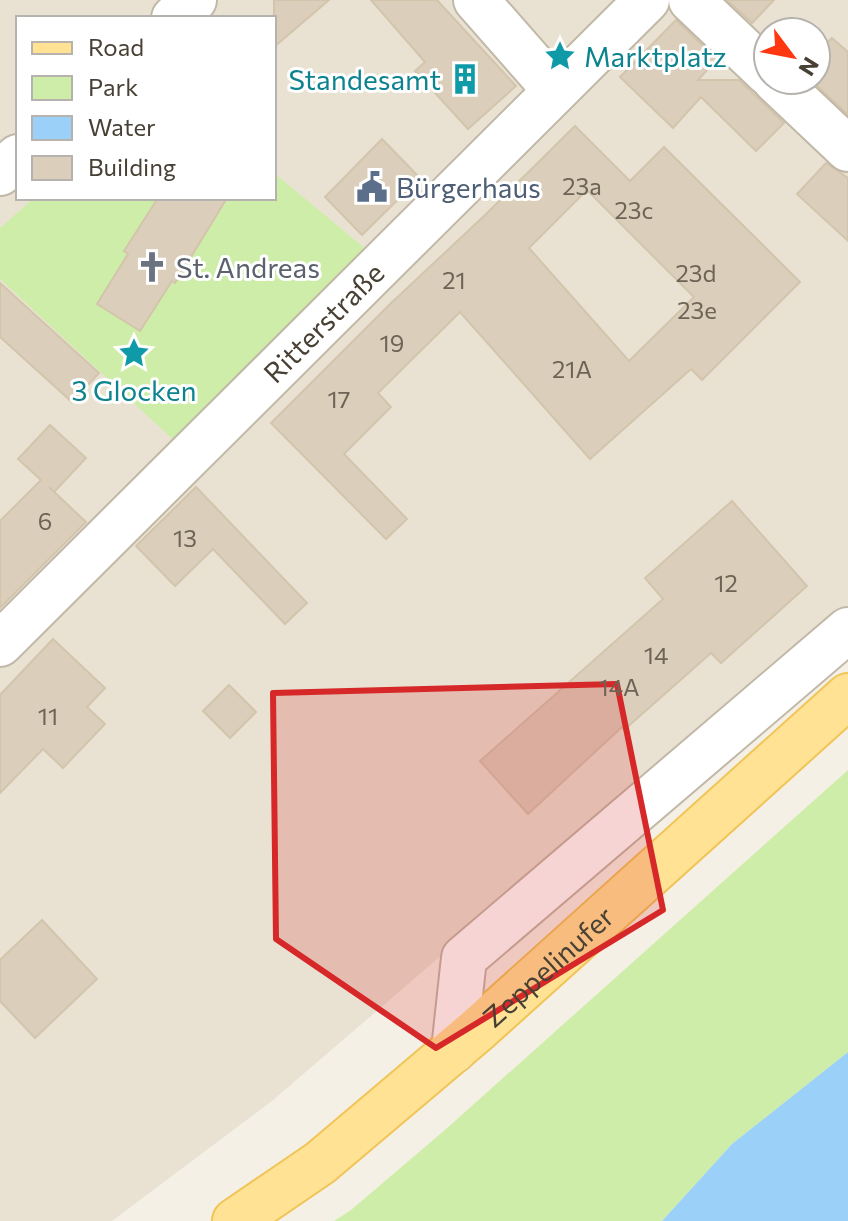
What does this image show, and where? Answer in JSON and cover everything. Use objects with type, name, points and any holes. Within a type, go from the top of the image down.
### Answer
[{"type":"main road","name":"Zeppelinufer","points":[[235,1221],[320,1163],[522,992],[848,696]]},
{"type":"street","points":[[176,16],[194,0]]},
{"type":"street","points":[[476,0],[555,90]]},
{"type":"street","name":"Ritterstraße","points":[[0,644],[647,0]]},
{"type":"street","points":[[691,0],[752,58]]},
{"type":"street","points":[[792,96],[848,149]]},
{"type":"street","points":[[0,173],[16,159]]},
{"type":"street","name":"Zeppelinufer","points":[[454,1050],[464,958],[848,630]]},
{"type":"highlighted area","points":[[617,684],[663,910],[436,1048],[276,939],[273,693]]},
{"type":"shaded area","points":[[0,0],[848,0],[848,606],[272,1101],[112,1221],[0,1221]]},
{"type":"green space","points":[[276,175],[373,255],[180,446],[0,279],[0,228],[32,200],[276,200]]},
{"type":"green space","points":[[848,770],[848,1052],[732,1144],[662,1221],[334,1221],[446,1129]]},
{"type":"water","points":[[848,1052],[848,1221],[662,1221],[732,1144]]},
{"type":"building","points":[[274,0],[329,0],[276,45]]},
{"type":"building","name":"Standesamt","points":[[371,0],[437,0],[516,86],[468,129],[415,71],[425,62]]},
{"type":"building","points":[[727,0],[774,0],[759,16],[752,16],[752,23]]},
{"type":"building","points":[[676,20],[717,59],[698,80],[739,80],[752,96],[756,96],[784,123],[756,151],[701,97],[673,128],[620,77]]},
{"type":"building","points":[[832,38],[848,52],[848,115],[828,96],[832,96]]},
{"type":"building","points":[[575,126],[630,181],[664,147],[800,282],[702,380],[691,369],[590,459],[460,312],[378,393],[391,407],[344,454],[407,519],[386,539],[271,423]],"holes":[[[587,190],[694,297],[629,361],[529,248]]]},
{"type":"building","name":"Bürgerhaus","points":[[382,139],[420,178],[362,235],[325,197]]},
{"type":"building","points":[[826,163],[848,178],[848,241],[797,194]]},
{"type":"building","name":"St. Andreas","points":[[157,200],[226,200],[175,283],[172,281],[140,331],[97,304],[128,254],[124,251]]},
{"type":"building","points":[[0,283],[99,373],[72,402],[0,337]]},
{"type":"building","points":[[50,425],[86,458],[54,492],[86,522],[0,608],[0,521],[41,480],[18,459]]},
{"type":"building","points":[[196,487],[307,603],[285,624],[213,549],[175,586],[136,546]]},
{"type":"building","points":[[732,501],[807,586],[721,663],[711,653],[624,730],[622,727],[528,814],[480,761],[663,599],[645,578]]},
{"type":"building","points":[[53,639],[105,688],[87,707],[105,724],[63,768],[43,749],[0,793],[0,695]]},
{"type":"building","points":[[229,685],[256,712],[230,738],[203,711]]},
{"type":"building","points":[[42,920],[97,979],[35,1038],[0,1001],[0,960]]},
{"type":"place","name":"Marktplatz","points":[[560,56]]},
{"type":"place","name":"Standesamt","points":[[465,79]]},
{"type":"place","name":"Bürgerhaus","points":[[372,187]]},
{"type":"place","name":"St. Andreas","points":[[152,267]]},
{"type":"place","name":"3 Glocken","points":[[134,353]]}]
